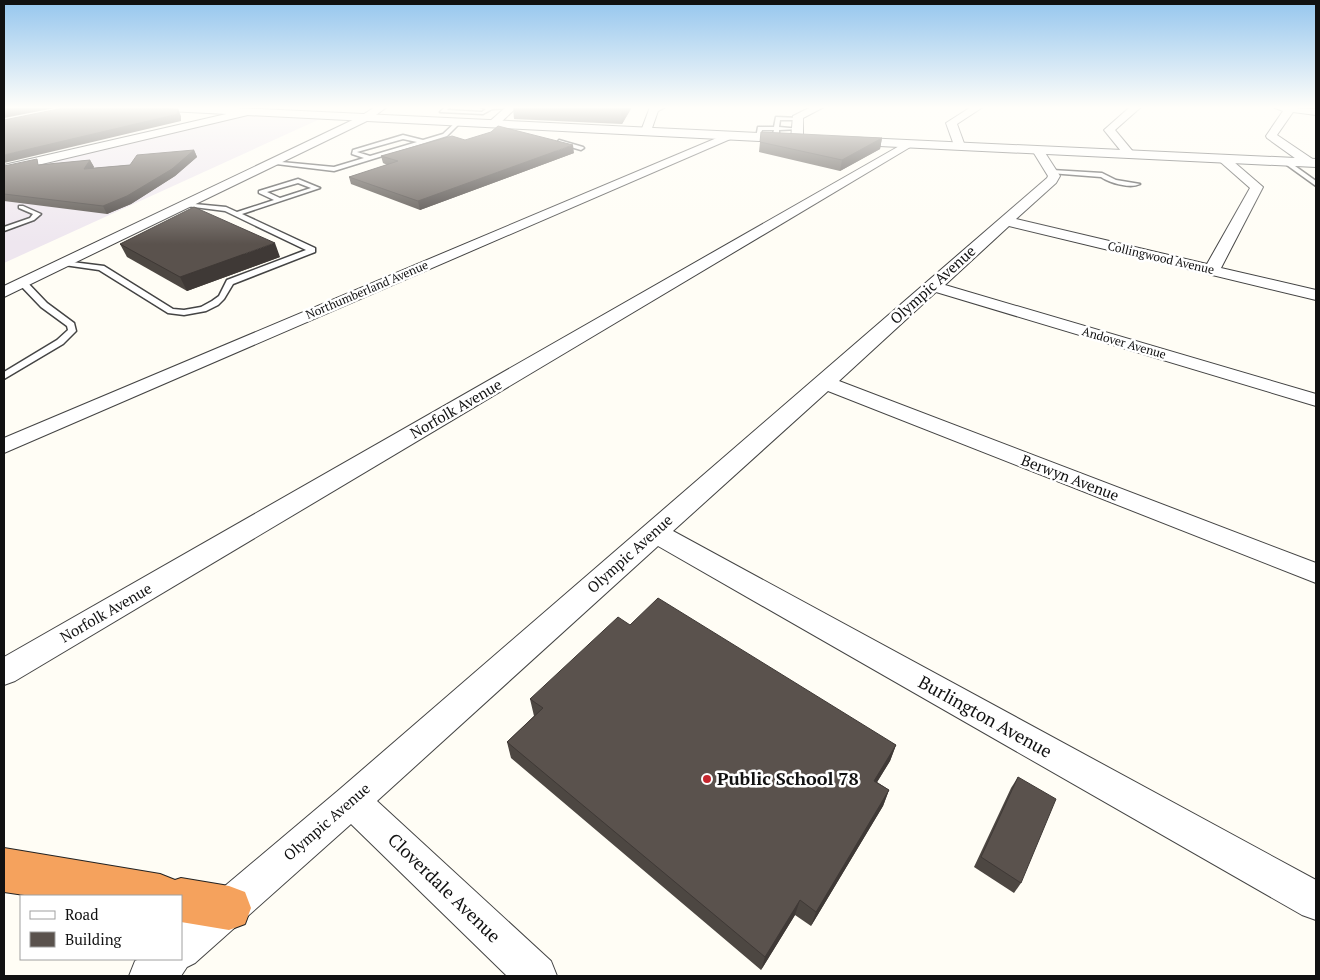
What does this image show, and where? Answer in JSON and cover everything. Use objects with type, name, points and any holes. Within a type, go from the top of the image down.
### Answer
[{"type":"highway","points":[[4,870],[154,895]]},
{"type":"highway","points":[[182,900],[229,908]]},
{"type":"street","points":[[4,169],[74,153]]},
{"type":"street","points":[[4,292],[292,153]]},
{"type":"street","name":"Northumberland Avenue","points":[[4,446],[690,153]]},
{"type":"street","name":"Norfolk Avenue","points":[[4,672],[893,153]]},
{"type":"street","points":[[1040,153],[1052,172]]},
{"type":"street","points":[[1101,153],[1313,163]]},
{"type":"street","points":[[1297,153],[1313,163]]},
{"type":"street","points":[[1212,270],[1257,186],[1223,159]]},
{"type":"street","name":"Olympic Avenue","points":[[182,948],[1052,180],[1054,176],[1052,172]]},
{"type":"street","name":"Collingwood Avenue","points":[[1006,221],[1316,295]]},
{"type":"street","name":"Andover Avenue","points":[[932,286],[1316,400]]},
{"type":"street","name":"Berwyn Avenue","points":[[823,382],[1316,573]]},
{"type":"street","name":"Burlington Avenue","points":[[654,532],[1316,902]]},
{"type":"street","name":"Cloverdale Avenue","points":[[352,800],[531,975]]},
{"type":"street","points":[[150,976],[169,960]]},
{"type":"lane","points":[[354,153],[371,158]]},
{"type":"lane","points":[[271,163],[334,169],[388,153]]},
{"type":"lane","points":[[1286,162],[1316,184]]},
{"type":"lane","points":[[1052,172],[1102,175],[1116,182],[1137,184]]},
{"type":"lane","points":[[236,214],[317,188],[298,181],[261,192],[279,200]]},
{"type":"lane","points":[[64,263],[101,268],[171,311],[178,313],[190,312],[214,304],[222,298],[230,282],[312,250],[226,209],[186,204]]},
{"type":"lane","points":[[4,229],[32,219],[38,214],[21,207]]},
{"type":"lane","points":[[4,376],[60,342],[72,331],[71,326],[44,305],[23,283]]},
{"type":"shaded area","points":[[83,153],[246,153],[4,263],[4,171]]},
{"type":"building","points":[[191,153],[172,169],[127,196],[103,206],[4,194],[4,166],[37,159],[38,165],[90,160],[84,169],[130,165],[137,155]]},
{"type":"building","points":[[393,153],[552,153],[418,201],[349,177],[398,161],[381,156]]},
{"type":"building","points":[[809,153],[855,153],[842,160]]},
{"type":"building","points":[[194,207],[275,243],[180,277],[120,244]]},
{"type":"building","name":"Public School 78","points":[[658,598],[896,745],[874,781],[889,790],[816,912],[800,900],[765,957],[507,742],[543,708],[530,699],[618,617],[630,625]]},
{"type":"building","points":[[1018,777],[1056,799],[1021,883],[981,857]]},
{"type":"place","name":"Public School 78","points":[[707,779]]}]
